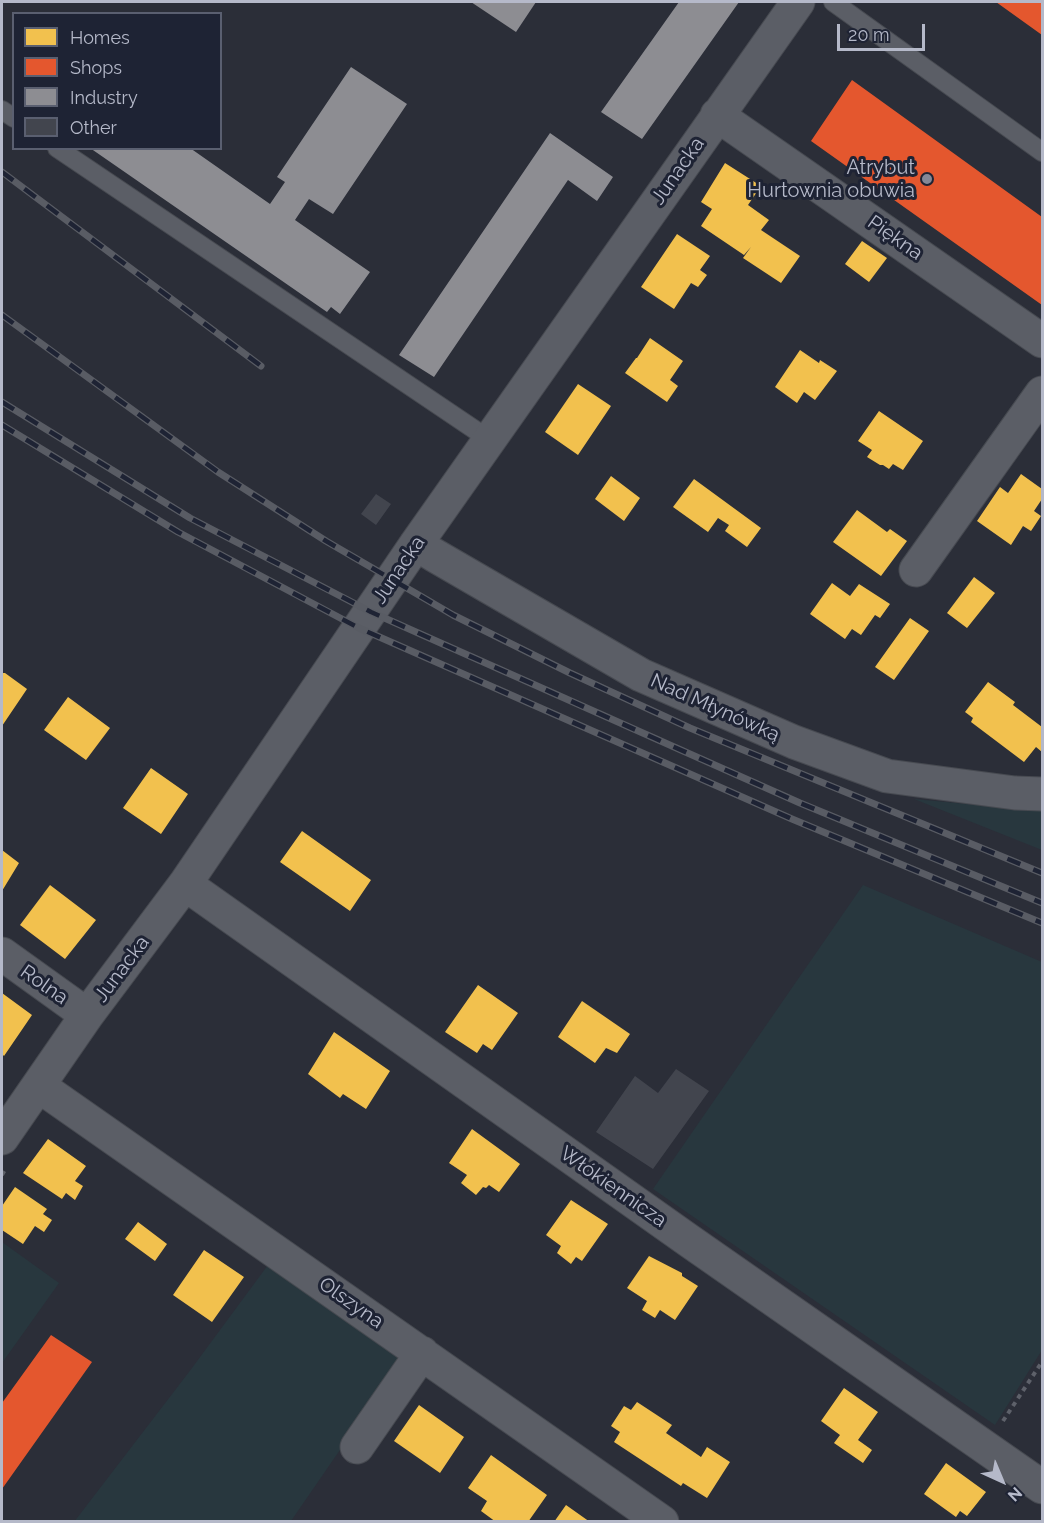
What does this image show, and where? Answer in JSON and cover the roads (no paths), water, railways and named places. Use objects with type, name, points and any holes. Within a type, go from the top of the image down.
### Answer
[{"type":"street","name":"Junacka","points":[[2,1138],[87,1015],[185,884],[416,544],[798,2]]},
{"type":"street","name":"Piękna","points":[[717,115],[1042,341]]},
{"type":"street","points":[[916,570],[1042,393]]},
{"type":"street","name":"Nad Młynówką","points":[[416,544],[641,675],[794,742],[887,776],[1016,793],[1042,794]]},
{"type":"street","name":"Włókiennicza","points":[[185,884],[1042,1487]]},
{"type":"street","name":"Rolna","points":[[2,954],[87,1015]]},
{"type":"street","name":"Olszyna","points":[[39,1086],[662,1521]]},
{"type":"street","points":[[357,1447],[422,1353]]},
{"type":"lane","points":[[833,2],[1042,152]]},
{"type":"lane","points":[[60,150],[490,440]]},
{"type":"railway","points":[[2,172],[261,366]]},
{"type":"railway","points":[[2,315],[218,472],[326,541],[453,615],[570,673],[690,728],[1042,873]]},
{"type":"railway","points":[[2,402],[190,518],[371,612],[800,803],[1042,903]]},
{"type":"railway","points":[[2,425],[178,532],[359,628],[792,819],[1042,923]]},
{"type":"place","name":"Atrybut Hurtownia obuwia","points":[[927,179]]}]
